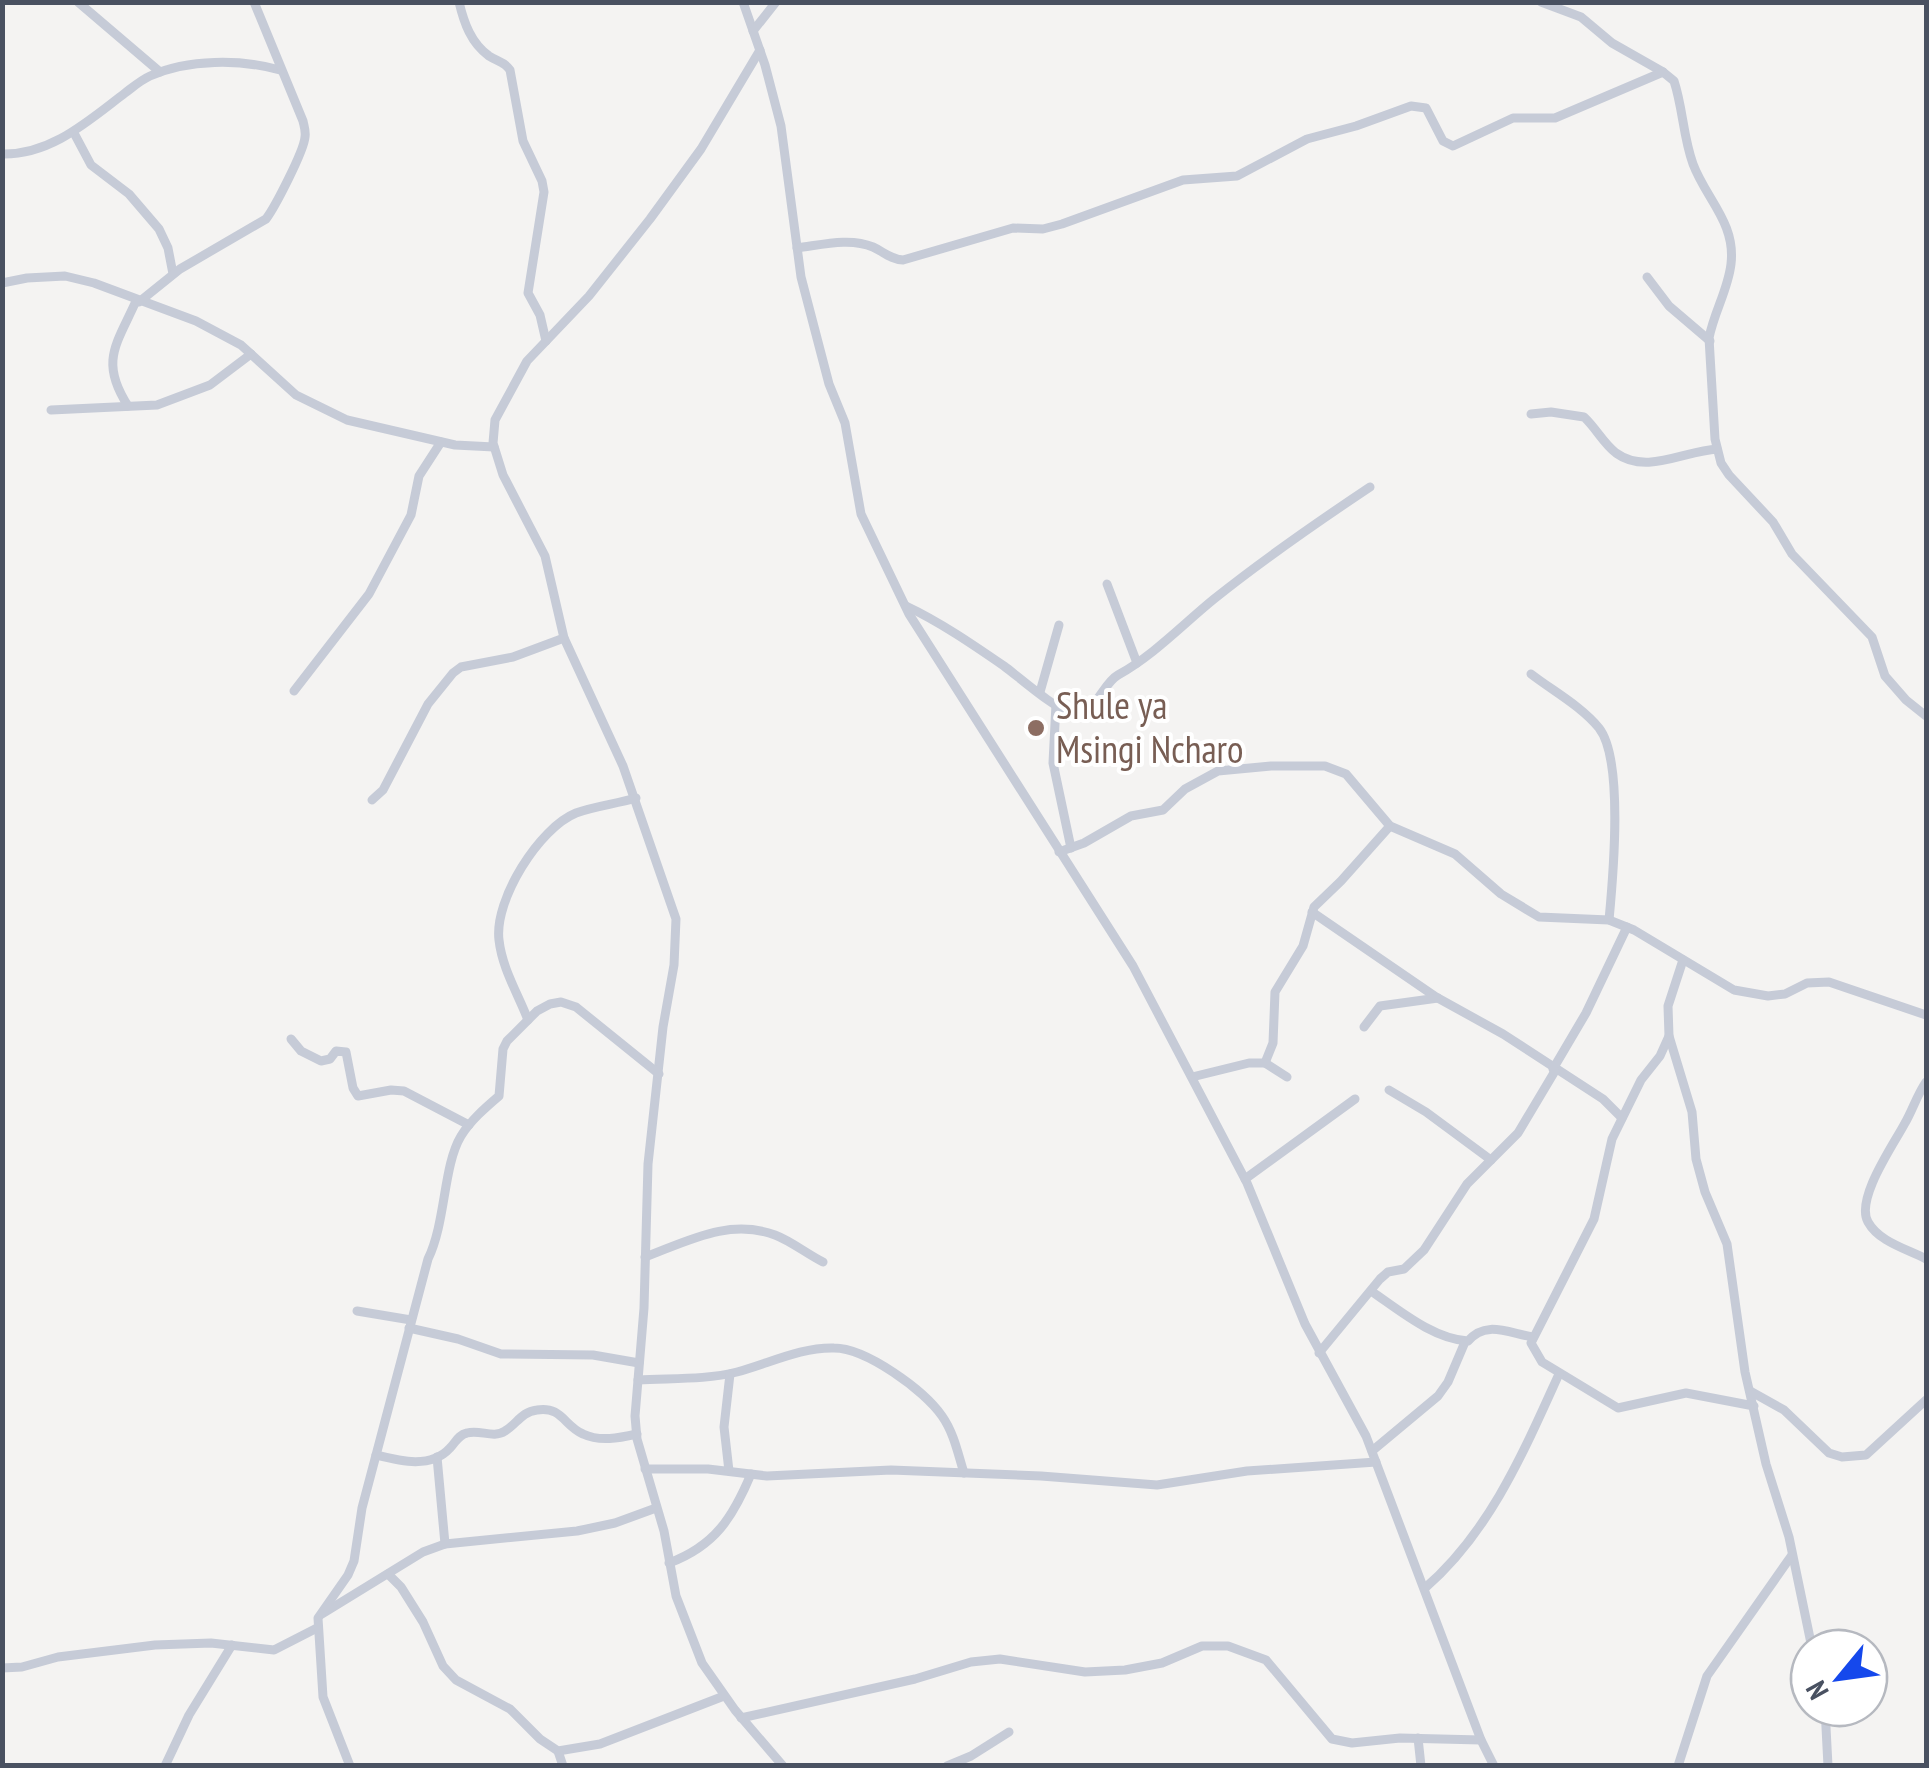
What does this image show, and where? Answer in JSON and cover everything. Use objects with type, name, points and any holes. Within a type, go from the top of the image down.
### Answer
[{"type":"street","points":[[78,2],[160,72]]},
{"type":"street","points":[[128,406],[114,380],[112,352],[138,302],[173,274],[266,218],[301,152],[306,133],[254,2]]},
{"type":"street","points":[[459,2],[469,33],[490,57],[510,70],[523,141],[542,180],[544,204],[528,293],[544,325],[546,341]]},
{"type":"street","points":[[742,2],[781,126],[812,324],[849,443],[861,514],[906,606],[1122,948],[1245,1179],[1320,1354],[1374,1456],[1494,1766]]},
{"type":"street","points":[[753,31],[776,2]]},
{"type":"street","points":[[1540,2],[1581,18],[1612,43],[1674,81],[1694,168],[1724,216],[1732,247],[1732,264],[1712,320],[1710,340],[1716,448],[1729,476],[1772,522],[1792,554],[1872,637],[1885,676],[1926,716]]},
{"type":"street","points":[[760,50],[670,193],[589,296],[527,361],[495,420],[494,447],[503,475],[545,556],[564,638],[636,798],[676,919],[674,965],[648,1164],[637,1434],[686,1624],[707,1672],[784,1766]]},
{"type":"street","points":[[2,154],[40,147],[74,133],[148,76],[160,72],[247,62],[280,70]]},
{"type":"street","points":[[798,248],[829,243],[862,244],[903,260],[1013,228],[1043,229],[1062,224],[1184,180],[1237,176],[1307,139],[1411,106],[1426,108],[1443,141],[1453,146],[1513,118],[1555,118],[1663,72]]},
{"type":"street","points":[[74,133],[90,165],[129,194],[158,230],[168,248],[173,274]]},
{"type":"street","points":[[2,283],[65,276],[94,283],[196,321],[252,354],[296,396],[346,420],[441,442],[494,447]]},
{"type":"street","points":[[1647,276],[1669,306],[1710,340]]},
{"type":"street","points":[[51,410],[157,405],[210,385],[252,354]]},
{"type":"street","points":[[1532,414],[1552,412],[1584,417],[1607,445],[1631,460],[1654,462],[1716,448]]},
{"type":"street","points":[[294,690],[369,594],[412,515],[419,476],[441,442]]},
{"type":"street","points":[[906,606],[930,617],[1056,704],[1073,713],[1084,711],[1114,677],[1137,663],[1282,546],[1370,487]]},
{"type":"street","points":[[1107,584],[1137,663]]},
{"type":"street","points":[[1040,692],[1058,625]]},
{"type":"street","points":[[372,800],[382,790],[428,704],[452,673],[461,666],[513,657],[564,638]]},
{"type":"street","points":[[1531,674],[1590,718],[1607,741],[1615,810],[1609,920]]},
{"type":"street","points":[[1056,704],[1053,763],[1072,848]]},
{"type":"street","points":[[1059,852],[1131,816],[1162,810],[1185,789],[1218,770],[1324,766],[1346,774],[1390,826],[1455,854],[1509,900],[1539,917],[1609,920],[1734,990],[1768,996],[1784,994],[1807,983],[1828,982],[1926,1015]]},
{"type":"street","points":[[528,1020],[498,938],[508,894],[538,840],[560,821],[576,813],[636,798]]},
{"type":"street","points":[[1265,1064],[1272,1043],[1275,992],[1303,946],[1316,902],[1335,888],[1390,826]]},
{"type":"street","points":[[1312,912],[1438,998],[1503,1034],[1603,1099],[1622,1118]]},
{"type":"street","points":[[1320,1354],[1388,1272],[1404,1268],[1424,1250],[1467,1184],[1518,1133],[1586,1013],[1627,927]]},
{"type":"street","points":[[1683,960],[1668,1006],[1669,1036],[1692,1112],[1696,1159],[1705,1192],[1727,1244],[1736,1322],[1750,1390],[1808,1628]]},
{"type":"street","points":[[1364,1026],[1380,1006],[1438,998]]},
{"type":"street","points":[[350,1766],[323,1697],[319,1615],[354,1561],[376,1455],[428,1258],[436,1241],[456,1147],[469,1126],[499,1096],[503,1049],[528,1020],[550,1004],[561,1002],[576,1007],[659,1074]]},
{"type":"street","points":[[1669,1036],[1612,1138],[1594,1218],[1532,1337],[1533,1351],[1559,1374],[1618,1408],[1686,1394],[1754,1406]]},
{"type":"street","points":[[291,1039],[301,1051],[322,1062],[336,1051],[346,1052],[358,1096],[404,1091],[469,1126]]},
{"type":"street","points":[[1192,1077],[1249,1063],[1265,1064],[1287,1077]]},
{"type":"street","points":[[1926,1082],[1890,1146],[1866,1200],[1865,1212],[1867,1221],[1884,1239],[1926,1259]]},
{"type":"street","points":[[1389,1090],[1491,1160]]},
{"type":"street","points":[[1245,1179],[1356,1099]]},
{"type":"street","points":[[645,1258],[722,1229],[748,1228],[778,1236],[823,1262]]},
{"type":"street","points":[[1371,1290],[1422,1325],[1465,1342]]},
{"type":"street","points":[[357,1311],[500,1354],[593,1355],[639,1363]]},
{"type":"street","points":[[645,1468],[751,1474],[891,1470],[1157,1486],[1374,1456],[1438,1396],[1465,1342],[1477,1330],[1487,1328],[1532,1337]]},
{"type":"street","points":[[638,1380],[730,1374],[809,1351],[845,1349],[902,1378],[927,1400],[954,1437],[964,1473]]},
{"type":"street","points":[[729,1471],[724,1427],[730,1374]]},
{"type":"street","points":[[1425,1588],[1464,1549],[1485,1519],[1559,1374]]},
{"type":"street","points":[[1750,1390],[1784,1410],[1829,1453],[1842,1457],[1866,1455],[1924,1406]]},
{"type":"street","points":[[376,1455],[416,1462],[438,1457],[461,1435],[503,1433],[522,1416],[541,1409],[564,1416],[579,1433],[598,1439],[637,1434]]},
{"type":"street","points":[[438,1457],[445,1544]]},
{"type":"street","points":[[670,1563],[692,1554],[715,1536],[736,1506],[751,1474]]},
{"type":"street","points":[[319,1615],[423,1552],[445,1544],[577,1532],[656,1508]]},
{"type":"street","points":[[1678,1766],[1707,1676],[1792,1555]]},
{"type":"street","points":[[388,1574],[423,1622],[443,1666],[456,1680],[510,1709],[558,1751],[563,1766]]},
{"type":"street","points":[[2,1668],[22,1667],[58,1656],[156,1644],[274,1650],[317,1628]]},
{"type":"street","points":[[165,1766],[232,1645]]},
{"type":"street","points":[[741,1718],[915,1679],[971,1662],[1000,1659],[1070,1670],[1125,1670],[1162,1662],[1202,1646],[1228,1646],[1266,1660],[1332,1739],[1352,1743],[1418,1738],[1481,1740]]},
{"type":"street","points":[[558,1751],[600,1744],[724,1696]]},
{"type":"street","points":[[1826,1728],[1828,1766]]},
{"type":"street","points":[[947,1766],[1009,1732]]},
{"type":"street","points":[[1418,1738],[1421,1766]]},
{"type":"place","name":"Shule ya Msingi Ncharo","points":[[1036,728]]}]
